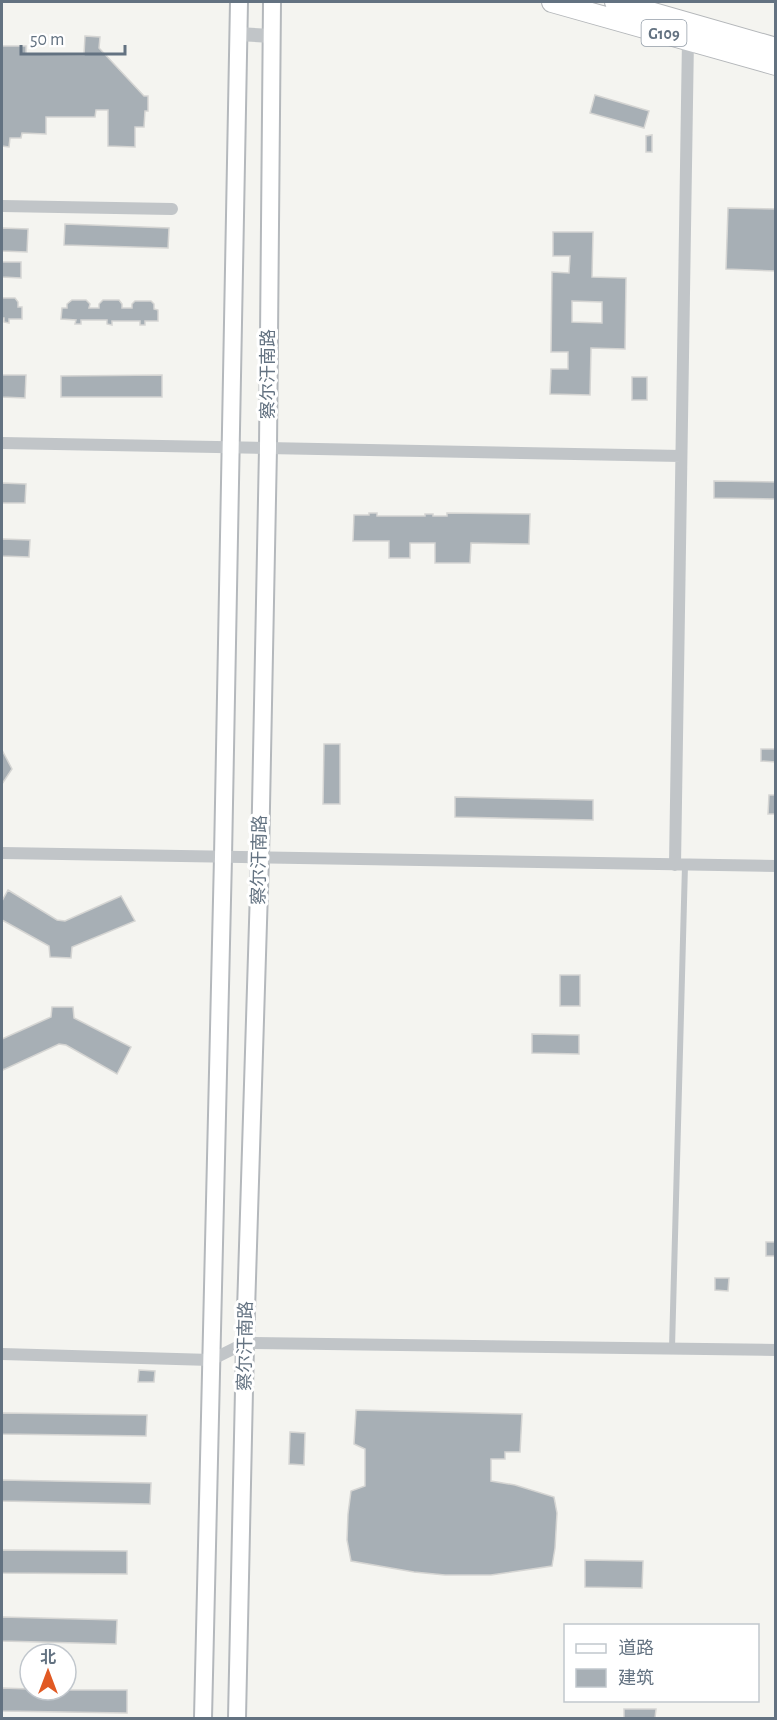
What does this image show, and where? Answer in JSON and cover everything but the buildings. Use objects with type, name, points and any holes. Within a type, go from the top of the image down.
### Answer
[{"type":"highway","name":"G109","points":[[552,2],[776,65]]},
{"type":"highway","name":"G109","points":[[615,2],[776,48]]},
{"type":"main road","name":"察尔汗南路","points":[[203,1719],[223,857],[239,2]]},
{"type":"main road","name":"察尔汗南路","points":[[237,1719],[245,1342],[260,858],[272,2]]},
{"type":"street","points":[[238,34],[271,36]]},
{"type":"street","points":[[680,865],[681,456],[688,39]]},
{"type":"street","points":[[2,206],[172,209]]},
{"type":"street","points":[[2,443],[681,456]]},
{"type":"street","points":[[2,853],[776,866]]},
{"type":"street","points":[[2,1354],[211,1360],[245,1342],[776,1350]]},
{"type":"lane","points":[[672,1348],[680,865]]}]
